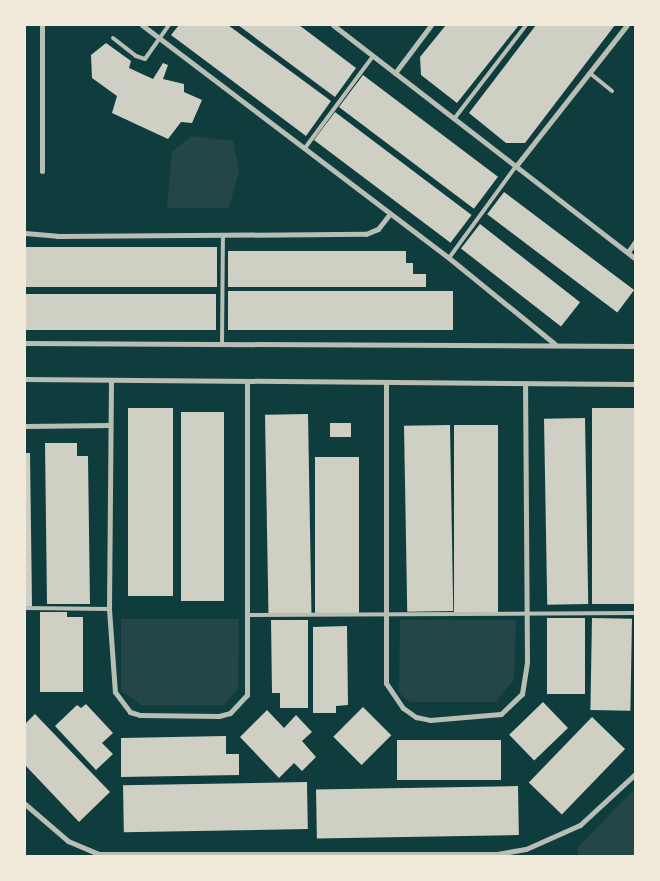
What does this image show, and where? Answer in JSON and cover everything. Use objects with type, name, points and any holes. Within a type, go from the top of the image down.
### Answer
[{"type":"street","points":[[42,25],[42,171]]},
{"type":"street","points":[[142,25],[305,148],[389,215],[449,258],[555,344]]},
{"type":"street","points":[[333,25],[635,258]]},
{"type":"street","points":[[395,73],[431,25]]},
{"type":"street","points":[[516,166],[591,74],[627,25]]},
{"type":"street","points":[[25,233],[57,236],[366,234],[378,229],[389,215]]},
{"type":"street","points":[[628,252],[635,242]]},
{"type":"street","points":[[25,343],[555,344],[635,346]]},
{"type":"street","points":[[25,379],[635,384]]},
{"type":"street","points":[[111,380],[109,609],[114,692],[130,712],[140,715],[219,716],[230,713],[248,695],[247,381]]},
{"type":"street","points":[[386,382],[384,616],[386,683],[404,708],[416,717],[430,720],[484,718],[501,714],[514,705],[522,694],[525,679],[526,614],[525,383]]},
{"type":"street","points":[[25,426],[110,425]]},
{"type":"street","points":[[25,804],[68,842],[98,854],[497,854],[526,849],[580,825],[635,774]]},
{"type":"lane","points":[[113,38],[141,59],[146,58],[169,25]]},
{"type":"lane","points":[[454,119],[526,25]]},
{"type":"lane","points":[[305,148],[373,56]]},
{"type":"lane","points":[[591,74],[612,91]]},
{"type":"lane","points":[[449,258],[516,166]]},
{"type":"lane","points":[[222,344],[223,235]]},
{"type":"lane","points":[[25,608],[109,609]]},
{"type":"lane","points":[[248,615],[384,616],[635,613]]},
{"type":"shaded area","points":[[192,136],[233,141],[239,171],[229,208],[167,208],[172,151]]},
{"type":"shaded area","points":[[121,619],[239,619],[238,689],[224,705],[141,705],[121,690]]},
{"type":"shaded area","points":[[400,620],[516,620],[514,680],[495,702],[410,702],[399,693]]},
{"type":"shaded area","points":[[635,789],[635,856],[578,856],[578,847]]},
{"type":"building","points":[[179,25],[228,25],[331,101],[306,136],[171,35]]},
{"type":"building","points":[[238,25],[299,25],[356,68],[335,97]]},
{"type":"building","points":[[446,25],[519,25],[457,103],[421,75],[420,57]]},
{"type":"building","points":[[536,25],[615,25],[525,143],[506,143],[469,113]]},
{"type":"building","points":[[106,43],[131,61],[129,68],[153,79],[163,63],[168,65],[163,79],[184,84],[184,92],[202,100],[192,123],[181,122],[168,139],[112,113],[117,96],[92,78],[91,55]]},
{"type":"building","points":[[363,75],[498,177],[474,209],[339,107]]},
{"type":"building","points":[[335,112],[472,215],[451,243],[314,140]]},
{"type":"building","points":[[504,192],[634,290],[617,312],[487,214]]},
{"type":"building","points":[[480,224],[580,302],[561,327],[461,248]]},
{"type":"building","points":[[25,247],[217,247],[217,287],[25,287]]},
{"type":"building","points":[[228,251],[406,251],[406,263],[413,263],[413,274],[426,274],[426,287],[228,287]]},
{"type":"building","points":[[228,291],[453,291],[453,330],[228,330]]},
{"type":"building","points":[[25,294],[216,294],[216,330],[25,330]]},
{"type":"building","points":[[128,408],[173,408],[173,596],[128,596]]},
{"type":"building","points":[[592,408],[635,408],[635,604],[592,604]]},
{"type":"building","points":[[181,412],[224,412],[224,601],[181,601]]},
{"type":"building","points":[[308,414],[311,613],[268,614],[265,415]]},
{"type":"building","points":[[585,418],[588,604],[547,605],[544,419]]},
{"type":"building","points":[[330,423],[351,423],[351,437],[330,437]]},
{"type":"building","points":[[450,425],[453,611],[407,612],[404,426]]},
{"type":"building","points":[[454,425],[498,425],[498,612],[454,612]]},
{"type":"building","points":[[45,443],[77,443],[77,456],[88,456],[90,604],[47,604]]},
{"type":"building","points":[[25,453],[30,453],[32,606],[25,606]]},
{"type":"building","points":[[315,457],[359,457],[359,614],[315,614]]},
{"type":"building","points":[[40,612],[67,612],[67,617],[83,617],[83,692],[40,692]]},
{"type":"building","points":[[547,618],[585,618],[585,694],[547,694]]},
{"type":"building","points":[[592,618],[632,619],[630,711],[590,710]]},
{"type":"building","points":[[271,620],[308,620],[308,708],[280,708],[280,693],[272,693]]},
{"type":"building","points":[[347,626],[348,705],[336,706],[336,713],[313,713],[313,627]]},
{"type":"building","points":[[543,702],[568,728],[534,761],[509,735]]},
{"type":"building","points":[[86,704],[113,733],[102,743],[113,754],[96,770],[55,726],[77,705],[81,708]]},
{"type":"building","points":[[363,707],[391,735],[362,765],[333,737]]},
{"type":"building","points":[[267,710],[284,728],[296,715],[312,732],[302,741],[316,757],[302,771],[294,763],[279,778],[240,737]]},
{"type":"building","points":[[35,714],[110,792],[79,822],[25,765],[25,724]]},
{"type":"building","points":[[592,717],[625,749],[562,814],[529,782]]},
{"type":"building","points":[[226,736],[226,754],[239,754],[239,775],[121,777],[121,738]]},
{"type":"building","points":[[397,740],[501,740],[501,780],[397,780]]},
{"type":"building","points":[[307,782],[308,829],[124,832],[123,785]]},
{"type":"building","points":[[518,786],[519,835],[317,839],[316,790]]}]
